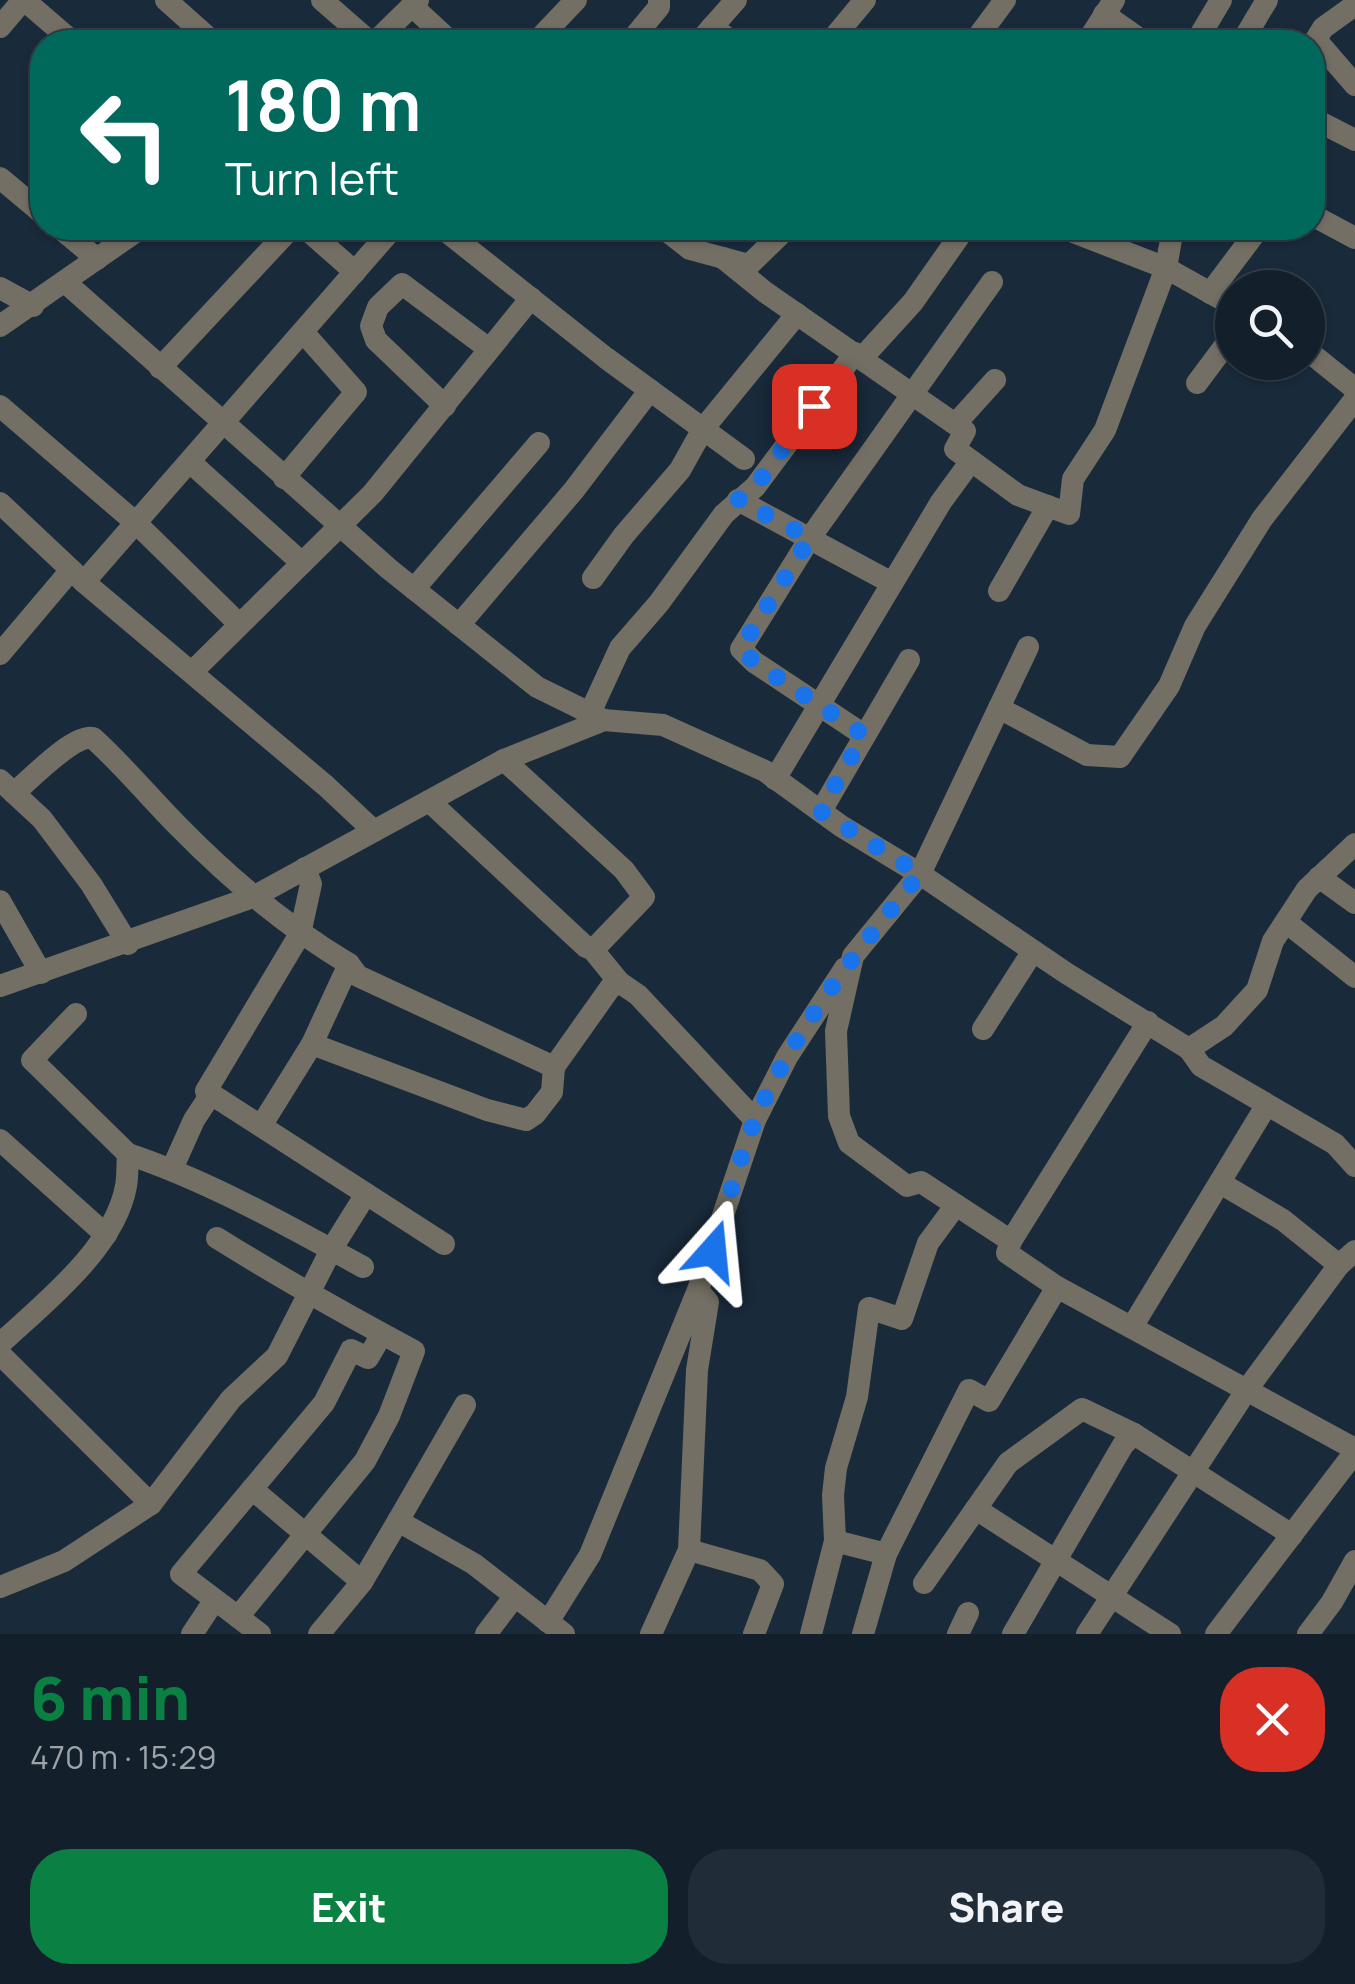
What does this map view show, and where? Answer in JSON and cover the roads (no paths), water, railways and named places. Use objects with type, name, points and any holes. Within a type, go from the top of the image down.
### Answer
[{"type":"street","points":[[0,27],[23,0],[59,30]]},
{"type":"street","points":[[166,0],[199,30]]},
{"type":"street","points":[[322,0],[358,30]]},
{"type":"street","points":[[547,30],[576,0]]},
{"type":"street","points":[[640,30],[659,7],[659,0]]},
{"type":"street","points":[[710,30],[736,0]]},
{"type":"street","points":[[840,30],[865,0]]},
{"type":"street","points":[[983,30],[1004,0]]},
{"type":"street","points":[[1203,30],[1221,0]]},
{"type":"street","points":[[1249,30],[1268,0]]},
{"type":"street","points":[[386,30],[415,3],[439,30]]},
{"type":"street","points":[[1322,30],[1355,5]]},
{"type":"street","points":[[1094,30],[1109,7],[1132,30]]},
{"type":"street","points":[[1325,55],[1355,86]]},
{"type":"street","points":[[1325,125],[1355,140]]},
{"type":"street","points":[[0,178],[30,203]]},
{"type":"street","points":[[1325,223],[1355,238]]},
{"type":"street","points":[[74,240],[97,259]]},
{"type":"street","points":[[0,326],[125,240]]},
{"type":"street","points":[[160,368],[278,240]]},
{"type":"street","points":[[319,240],[356,272]]},
{"type":"street","points":[[0,654],[136,524],[384,240]]},
{"type":"street","points":[[457,240],[744,459]]},
{"type":"street","points":[[678,240],[690,249],[749,265],[775,240]]},
{"type":"street","points":[[0,986],[253,897],[504,760],[597,716],[620,648],[660,602],[724,514],[755,487],[858,355],[913,302],[957,240]]},
{"type":"street","points":[[1093,240],[1166,268],[1215,296]]},
{"type":"street","points":[[722,258],[966,431],[954,449],[1018,496],[1069,514],[1073,478],[1105,430],[1132,365],[1166,268],[1171,240]]},
{"type":"street","points":[[1210,293],[1249,240]]},
{"type":"street","points":[[65,282],[284,478],[536,686],[597,716],[663,725],[775,779],[1190,1049],[1200,1066],[1335,1144],[1355,1166]]},
{"type":"street","points":[[864,735],[754,662],[741,648],[810,538],[992,282]]},
{"type":"street","points":[[445,406],[376,340],[371,319],[378,307],[402,284],[488,348]]},
{"type":"street","points":[[0,288],[33,306]]},
{"type":"street","points":[[192,672],[373,493],[531,298]]},
{"type":"street","points":[[593,578],[680,470],[703,429],[797,314]]},
{"type":"street","points":[[284,478],[356,392],[303,332]]},
{"type":"street","points":[[1197,383],[1215,359]]},
{"type":"street","points":[[1325,364],[1355,388]]},
{"type":"street","points":[[952,422],[959,420],[995,380]]},
{"type":"street","points":[[459,625],[574,490],[650,390]]},
{"type":"street","points":[[999,708],[1087,755],[1120,757],[1168,686],[1195,626],[1262,519],[1355,399]]},
{"type":"street","points":[[0,406],[136,524],[238,624]]},
{"type":"street","points":[[414,589],[540,442]]},
{"type":"street","points":[[775,779],[941,502],[971,461]]},
{"type":"street","points":[[190,462],[302,563]]},
{"type":"street","points":[[738,500],[892,583]]},
{"type":"street","points":[[0,504],[374,831]]},
{"type":"street","points":[[999,591],[1048,506]]},
{"type":"street","points":[[398,1522],[474,1564],[556,1628],[590,1555],[698,1290],[755,1120],[787,1057],[852,956],[920,874],[1028,646]]},
{"type":"street","points":[[820,811],[909,660]]},
{"type":"street","points":[[128,944],[72,858],[42,819],[7,786],[85,736],[94,738],[120,761],[179,827],[253,897],[300,934],[349,964],[358,976],[554,1067]]},
{"type":"street","points":[[504,760],[624,870],[644,897],[593,950]]},
{"type":"street","points":[[429,801],[593,950],[618,982],[638,995],[755,1120]]},
{"type":"street","points":[[1190,1049],[1224,1026],[1257,990],[1273,942],[1307,889],[1355,844]]},
{"type":"street","points":[[206,1090],[300,934],[311,884],[306,868]]},
{"type":"street","points":[[1319,877],[1355,903]]},
{"type":"street","points":[[0,901],[42,972]]},
{"type":"street","points":[[1286,922],[1355,977]]},
{"type":"street","points":[[984,1029],[1034,951]]},
{"type":"street","points":[[852,956],[836,1031],[840,1116],[849,1144],[907,1186],[922,1182],[1011,1240]]},
{"type":"street","points":[[261,1126],[312,1044],[349,964]]},
{"type":"street","points":[[312,1044],[526,1120],[552,1092],[554,1067],[618,982]]},
{"type":"street","points":[[76,1014],[32,1060],[128,1154],[244,1202],[364,1267]]},
{"type":"street","points":[[1148,1022],[1006,1253],[1057,1287],[1248,1388],[1355,1450],[1216,1634]]},
{"type":"street","points":[[172,1169],[194,1120],[211,1094],[444,1244]]},
{"type":"street","points":[[1132,1327],[1266,1106]]},
{"type":"street","points":[[0,1140],[106,1236]]},
{"type":"street","points":[[0,1344],[60,1289],[106,1236],[126,1188],[128,1154]]},
{"type":"street","points":[[1088,1634],[1248,1388],[1347,1258],[1222,1184]]},
{"type":"street","points":[[0,1587],[64,1562],[151,1504],[231,1399],[277,1356],[331,1250],[366,1194]]},
{"type":"street","points":[[812,1634],[835,1542],[836,1468],[857,1397],[870,1308],[902,1318],[928,1242],[956,1205]]},
{"type":"street","points":[[217,1238],[308,1295],[414,1351],[396,1400],[365,1461],[238,1618]]},
{"type":"street","points":[[863,1634],[886,1554],[969,1390],[989,1401],[1057,1287]]},
{"type":"street","points":[[651,1634],[689,1550],[697,1370],[708,1302],[698,1290]]},
{"type":"street","points":[[260,1634],[180,1574],[324,1403],[351,1350],[368,1358],[382,1334]]},
{"type":"street","points":[[0,1354],[151,1504]]},
{"type":"street","points":[[318,1634],[362,1582],[466,1405]]},
{"type":"street","points":[[924,1582],[1008,1463],[1082,1409],[1134,1434],[1292,1535]]},
{"type":"street","points":[[1012,1634],[1122,1445],[1134,1434]]},
{"type":"street","points":[[252,1489],[362,1582]]},
{"type":"street","points":[[976,1509],[1170,1634]]},
{"type":"street","points":[[835,1542],[886,1554]]},
{"type":"street","points":[[689,1550],[760,1570],[773,1584],[754,1634]]},
{"type":"street","points":[[1308,1634],[1355,1561]]},
{"type":"street","points":[[486,1634],[515,1596]]},
{"type":"street","points":[[192,1634],[214,1601]]}]
